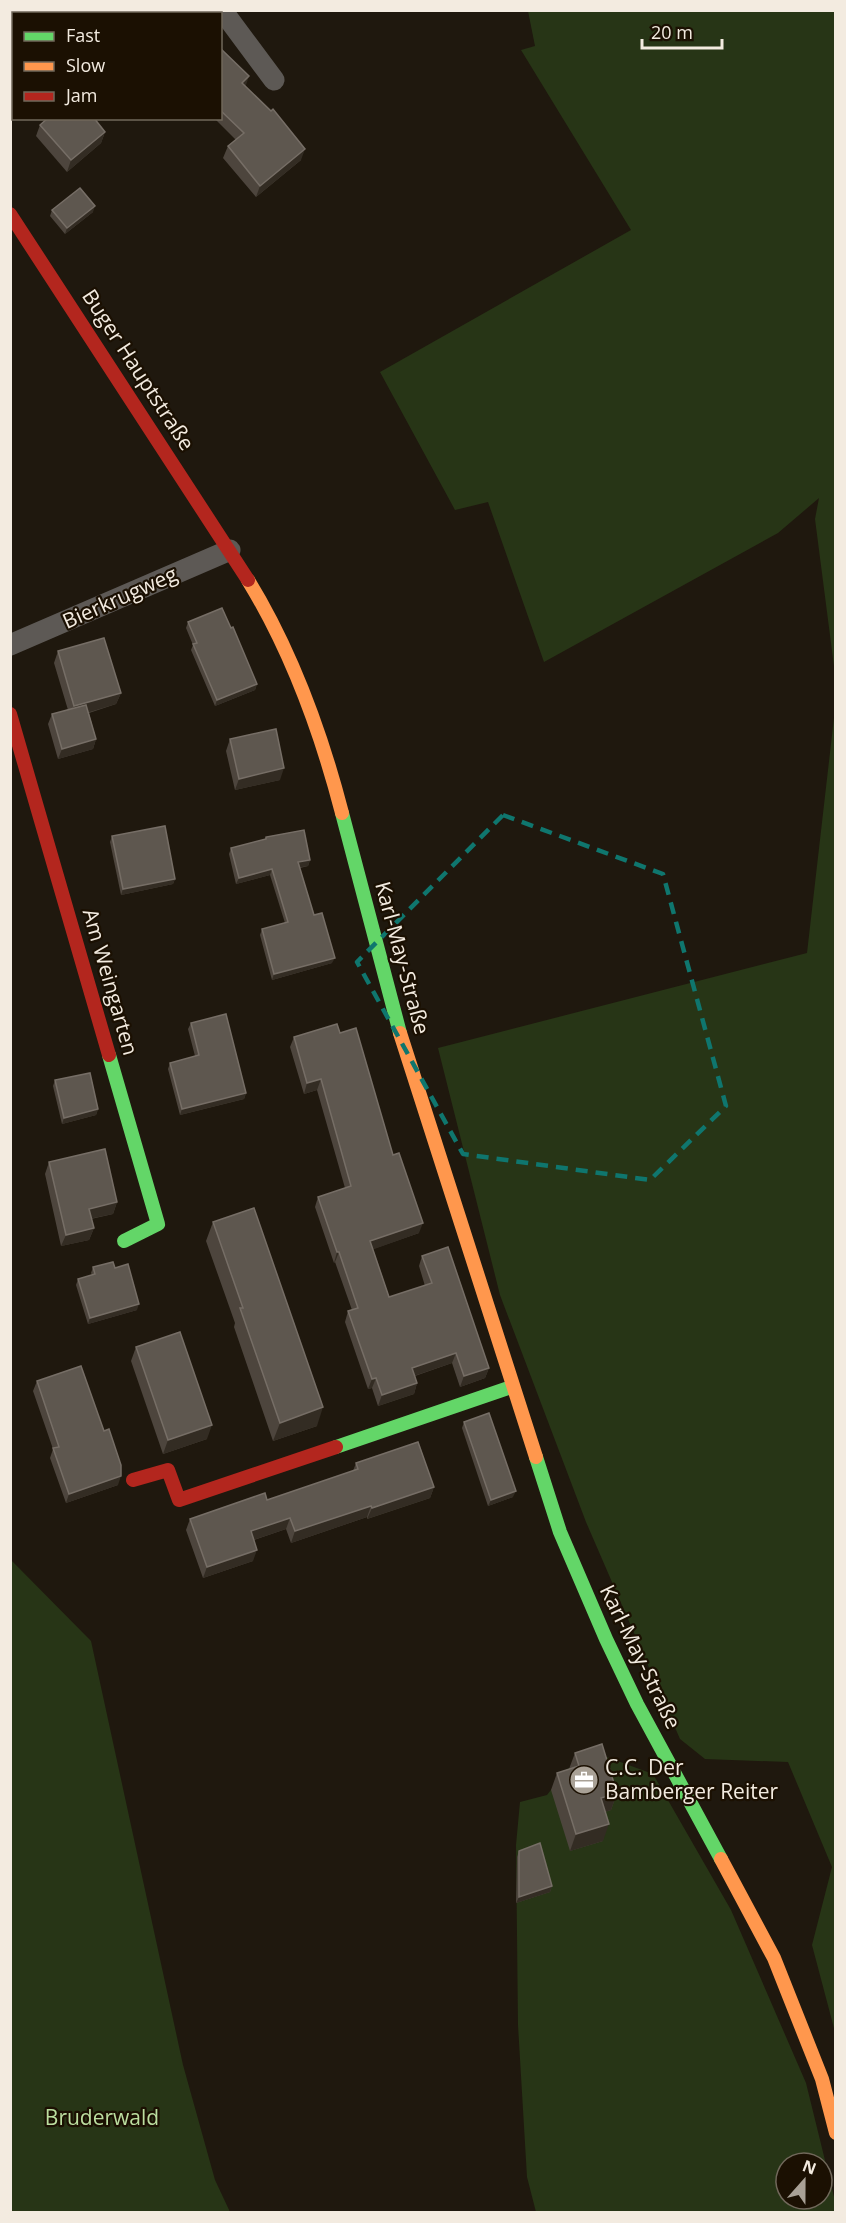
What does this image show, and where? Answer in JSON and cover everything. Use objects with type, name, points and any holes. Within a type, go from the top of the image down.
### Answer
[{"type":"street","points":[[222,10],[274,80]]},
{"type":"street","name":"Buger Hauptstraße","points":[[10,214],[230,550]]},
{"type":"street","name":"Bierkrugweg","points":[[10,645],[230,550]]},
{"type":"street","name":"Karl-May-Straße","points":[[230,550],[264,606],[304,692],[334,784],[390,1001],[423,1111],[560,1532],[606,1640],[664,1755],[774,1958],[822,2079],[836,2133]]},
{"type":"street","name":"Am Weingarten","points":[[10,714],[158,1224],[124,1241]]},
{"type":"street","points":[[134,1480],[168,1470],[179,1500],[511,1387]]},
{"type":"highlighted area","points":[[503,815],[663,874],[726,1106],[650,1180],[463,1154],[357,962]]},
{"type":"green space","points":[[528,11],[835,11],[835,674],[815,519],[819,498],[778,533],[544,662],[488,502],[455,510],[380,372],[631,230],[521,50],[535,46]]},
{"type":"green space","points":[[835,709],[835,2032],[812,1945],[832,1867],[788,1762],[705,1759],[680,1739],[586,1522],[500,1295],[438,1048],[807,953]]},
{"type":"green space","name":"Bruderwald","points":[[11,1560],[91,1641],[183,2065],[215,2180],[230,2212],[11,2212]]},
{"type":"green space","points":[[604,1756],[653,1774],[731,1910],[806,2083],[823,2151],[774,2151],[774,2211],[834,2211],[834,2197],[835,2212],[536,2212],[527,2177],[518,2025],[516,1845],[520,1802],[547,1795],[567,1769]]},
{"type":"building","points":[[10,10],[107,10],[105,12],[12,12],[12,70],[10,71]]},
{"type":"building","points":[[164,10],[198,10],[200,12],[162,12]]},
{"type":"building","points":[[222,50],[249,76],[242,83],[271,111],[273,109],[305,149],[260,186],[228,146],[244,133],[222,112]]},
{"type":"building","points":[[46,120],[96,120],[105,132],[71,160],[40,125]]},
{"type":"building","points":[[80,188],[95,206],[67,228],[52,210]]},
{"type":"building","points":[[222,608],[231,628],[233,627],[257,684],[217,700],[193,644],[197,643],[188,622]]},
{"type":"building","points":[[104,638],[121,693],[74,706],[58,651]]},
{"type":"building","points":[[86,705],[96,739],[62,749],[52,714]]},
{"type":"building","points":[[276,729],[284,768],[239,779],[230,739]]},
{"type":"building","points":[[165,826],[175,879],[123,889],[112,836]]},
{"type":"building","points":[[304,830],[310,860],[298,862],[314,915],[322,913],[335,958],[274,974],[262,929],[288,922],[272,869],[239,878],[231,848],[266,839],[266,837]]},
{"type":"building","points":[[226,1014],[246,1093],[182,1109],[170,1063],[199,1055],[191,1023]]},
{"type":"building","points":[[337,1024],[340,1033],[356,1028],[393,1155],[399,1153],[423,1223],[370,1241],[389,1297],[432,1283],[422,1256],[448,1247],[489,1368],[464,1376],[456,1353],[412,1368],[417,1383],[382,1395],[376,1378],[372,1379],[348,1311],[358,1308],[318,1197],[351,1186],[321,1079],[307,1083],[294,1037]]},
{"type":"building","points":[[90,1073],[98,1109],[64,1118],[55,1080]]},
{"type":"building","points":[[105,1149],[117,1202],[89,1209],[94,1228],[66,1235],[49,1162]]},
{"type":"building","points":[[254,1208],[323,1407],[280,1423],[213,1222]]},
{"type":"building","points":[[113,1262],[115,1268],[128,1264],[139,1304],[90,1318],[78,1279],[95,1274],[93,1267]]},
{"type":"building","points":[[180,1332],[212,1425],[168,1440],[136,1347]]},
{"type":"building","points":[[81,1366],[104,1431],[109,1429],[121,1465],[121,1476],[69,1494],[53,1448],[59,1447],[37,1381]]},
{"type":"building","points":[[489,1413],[516,1491],[491,1500],[464,1422]]},
{"type":"building","points":[[418,1442],[434,1487],[295,1531],[290,1518],[251,1531],[257,1550],[207,1567],[190,1519],[265,1493],[267,1500],[358,1469],[356,1463]]},
{"type":"building","points":[[602,1744],[617,1793],[601,1798],[609,1824],[576,1834],[557,1773],[579,1766],[575,1753]]},
{"type":"building","points":[[540,1843],[552,1886],[519,1897],[519,1851]]},
{"type":"traffic: fast","points":[[342,813],[400,1033]]},
{"type":"traffic: fast","points":[[109,1055],[158,1224],[124,1241]]},
{"type":"traffic: fast","points":[[336,1447],[511,1387]]},
{"type":"traffic: fast","points":[[536,1457],[560,1532],[606,1639],[637,1704],[721,1859]]},
{"type":"traffic: slow","points":[[248,580],[278,635],[304,693],[325,753],[342,813]]},
{"type":"traffic: slow","points":[[400,1033],[536,1457]]},
{"type":"traffic: slow","points":[[721,1859],[774,1958],[822,2079],[836,2133]]},
{"type":"traffic: jam","points":[[10,214],[248,580]]},
{"type":"traffic: jam","points":[[10,714],[109,1055]]},
{"type":"traffic: jam","points":[[133,1480],[168,1470],[179,1500],[336,1447]]},
{"type":"place","name":"C.C. Der Bamberger Reiter","points":[[584,1780]]}]
